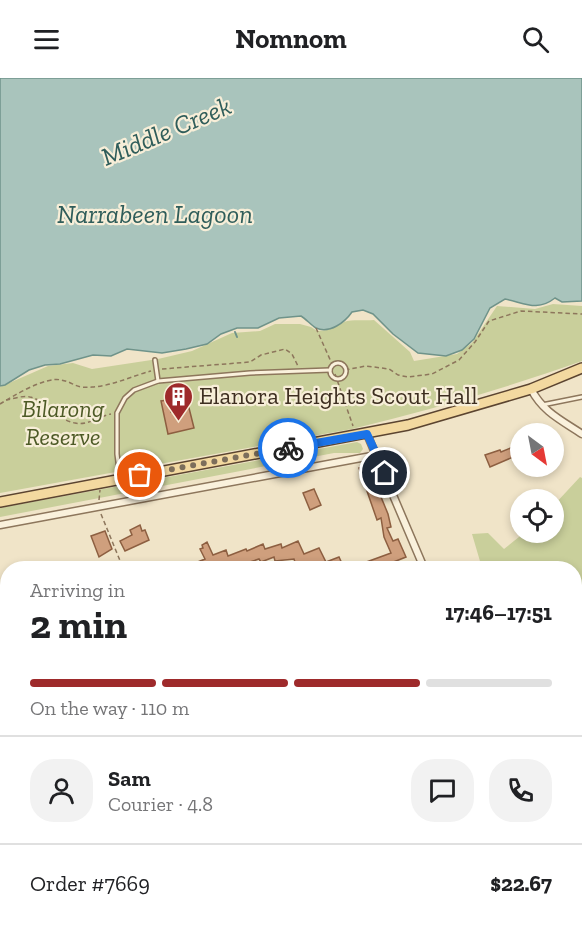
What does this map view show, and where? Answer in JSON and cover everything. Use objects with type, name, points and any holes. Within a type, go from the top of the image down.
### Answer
[{"type":"main road","points":[[0,502],[362,435],[468,409],[531,389],[582,368]]},
{"type":"street","points":[[531,389],[540,405],[582,434]]},
{"type":"street","points":[[362,435],[377,455],[421,561]]},
{"type":"street","points":[[0,525],[377,455]]},
{"type":"lane","points":[[155,360],[158,381]]},
{"type":"lane","points":[[342,364],[345,370],[343,377],[336,379],[332,376],[330,370],[333,365],[342,364]]},
{"type":"lane","points":[[120,479],[117,454],[117,413],[125,398],[134,390],[158,381],[250,373],[330,370]]},
{"type":"lane","points":[[540,405],[582,397]]},
{"type":"path","points":[[345,370],[366,366],[389,369],[398,375],[408,377],[432,374],[459,360],[489,321],[520,311],[582,314]]},
{"type":"path","points":[[316,328],[362,435]]},
{"type":"path","points":[[0,404],[6,400],[28,396],[42,401],[56,414],[73,423],[87,422],[107,414],[117,413]]},
{"type":"path","points":[[101,483],[99,507],[120,561]]},
{"type":"green space","name":"Bilarong Reserve","points":[[553,304],[582,306],[582,361],[468,398],[352,429],[0,493],[0,387],[48,366],[73,363],[92,369],[158,359],[192,351],[232,333],[260,331],[275,324],[300,324],[317,331],[355,320],[374,320],[410,352],[414,361],[457,354],[472,343],[497,306],[535,309]]},
{"type":"green space","points":[[357,442],[363,449],[360,453],[334,453],[0,517],[0,508]]},
{"type":"green space","points":[[580,477],[582,478],[582,561],[480,561],[472,534],[488,533],[504,549],[512,543],[564,543],[564,494]]},
{"type":"water","name":"Narrabeen Lagoon","points":[[0,78],[582,78],[582,301],[562,302],[555,298],[537,306],[505,299],[490,308],[474,339],[462,350],[446,356],[418,353],[393,334],[373,314],[363,310],[352,312],[341,323],[327,329],[316,328],[301,316],[279,318],[258,328],[237,328],[221,334],[207,344],[186,349],[162,353],[127,349],[111,356],[93,355],[60,364],[45,365],[29,370],[0,386]]},
{"type":"building","name":"Elanora Heights Scout Hall","points":[[168,400],[171,412],[189,408],[194,428],[168,434],[161,401]]},
{"type":"building","points":[[510,448],[510,458],[490,467],[485,455],[500,450],[501,452]]},
{"type":"building","points":[[367,466],[371,481],[374,480],[388,514],[391,527],[387,528],[393,541],[398,539],[406,557],[396,561],[369,561],[391,553],[384,537],[381,518],[377,520],[359,468]]},
{"type":"building","points":[[314,489],[321,505],[310,510],[303,493]]},
{"type":"building","points":[[140,525],[149,540],[125,551],[120,541],[132,535],[130,530]]},
{"type":"building","points":[[105,531],[112,549],[99,557],[91,536]]},
{"type":"building","points":[[298,541],[304,554],[319,548],[326,561],[295,561],[294,559],[275,561],[274,557],[264,561],[259,559],[200,561],[205,559],[200,549],[207,542],[213,555],[226,550],[228,556],[263,544],[265,549],[281,544],[282,548]]},
{"type":"building","points":[[339,557],[341,561],[329,561]]},
{"type":"waterway","points":[[235,332],[237,337]]},
{"type":"way so far","points":[[140,475],[288,448]]},
{"type":"place","name":"Elanora Heights Scout Hall","points":[[178,422]]},
{"type":"route","points":[[288,448],[367,434],[385,473]]},
{"type":"water label","name":"Middle Creek","points":[[166,131]]}]
